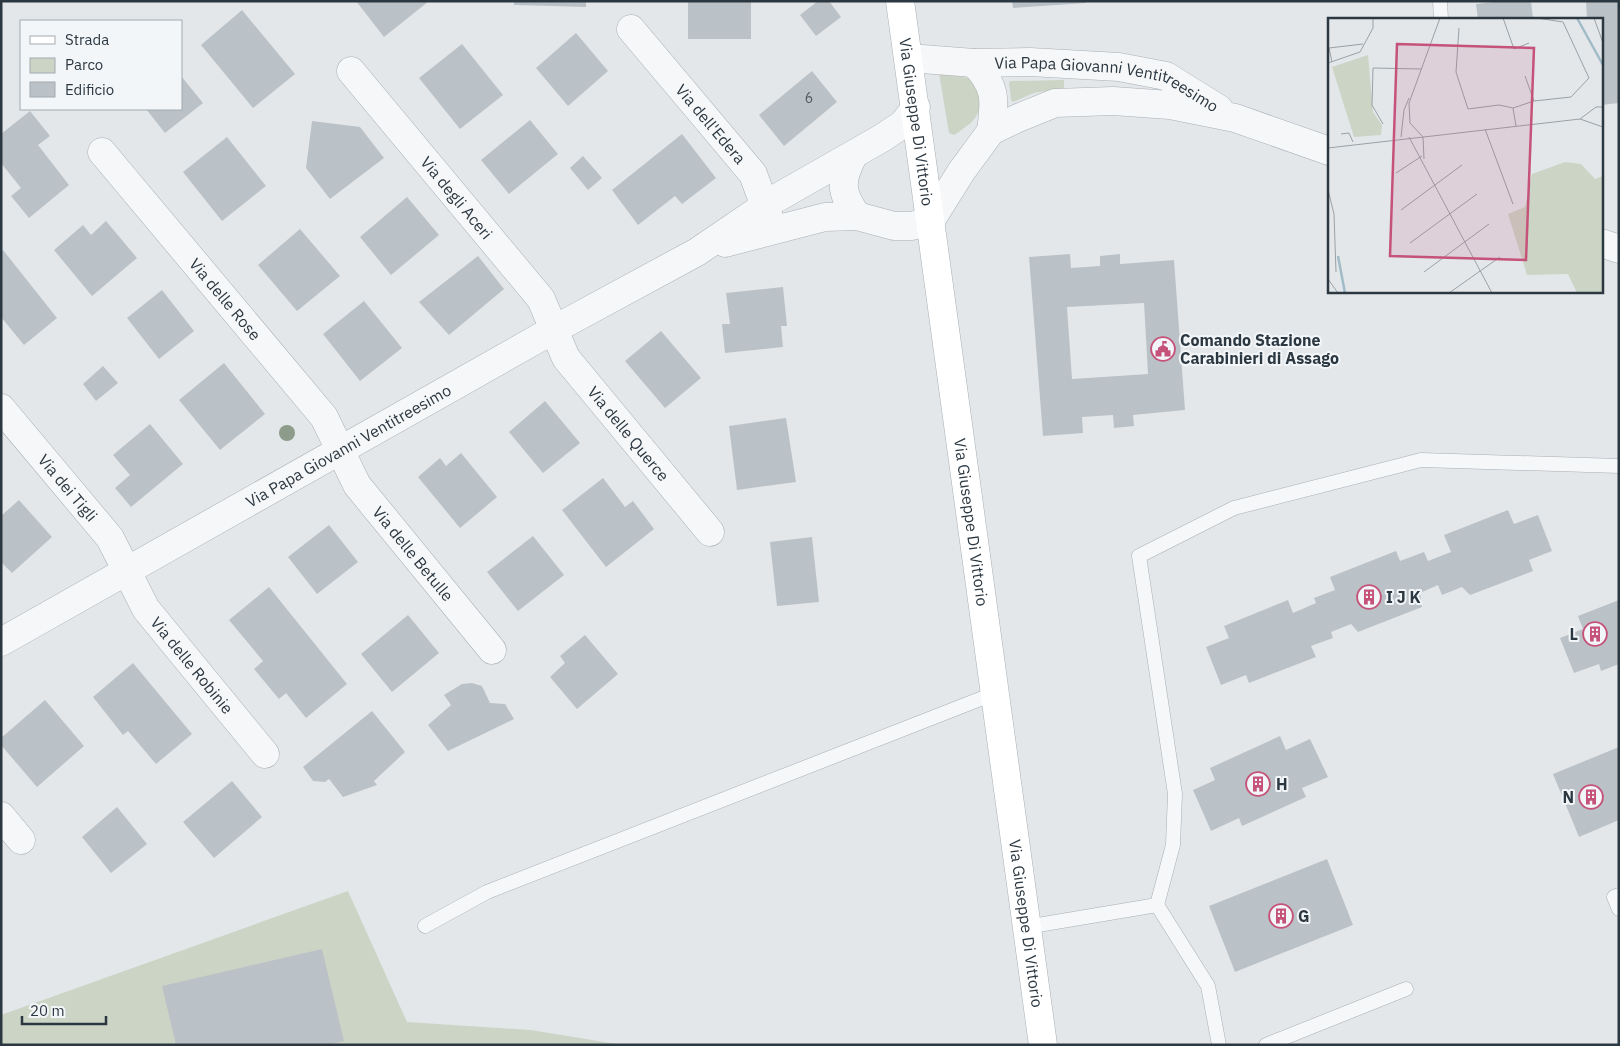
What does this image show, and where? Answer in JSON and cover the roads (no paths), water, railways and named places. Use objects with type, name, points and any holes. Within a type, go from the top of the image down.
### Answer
[{"type":"main road","name":"Via Giuseppe Di Vittorio","points":[[900,1],[916,107],[993,694],[1043,1045]]},
{"type":"street","name":"Via dell'Edera","points":[[631,29],[753,174],[770,217]]},
{"type":"street","name":"Via Papa Giovanni Ventitreesimo","points":[[909,58],[974,63],[1030,62],[1110,67],[1166,76],[1236,118]]},
{"type":"street","name":"Via Papa Giovanni Ventitreesimo","points":[[974,63],[992,85],[995,102],[991,131]]},
{"type":"street","name":"Via degli Aceri","points":[[351,71],[540,299],[553,330]]},
{"type":"street","name":"Via Papa Giovanni Ventitreesimo","points":[[770,217],[825,218],[857,216],[894,226],[912,226],[931,220],[961,172],[991,131],[1056,103],[1113,101],[1170,105],[1236,118],[1328,151]]},
{"type":"street","name":"Via Papa Giovanni Ventitreesimo","points":[[1,642],[341,452],[553,330],[697,252],[770,217],[853,156],[903,124],[916,107]]},
{"type":"street","name":"Via delle Rose","points":[[102,152],[324,417],[341,452]]},
{"type":"street","points":[[853,156],[843,175],[848,204],[857,216]]},
{"type":"street","points":[[1602,243],[1619,249]]},
{"type":"street","name":"Via delle Querce","points":[[553,330],[566,358],[710,532]]},
{"type":"street","name":"Via dei Tigli","points":[[1,408],[110,538],[128,572]]},
{"type":"street","name":"Via delle Betulle","points":[[341,452],[357,485],[492,650]]},
{"type":"street","name":"Via delle Robinie","points":[[128,572],[146,609],[265,754]]},
{"type":"street","points":[[1,816],[21,840]]},
{"type":"lane","points":[[1440,1],[1441,18]]},
{"type":"lane","points":[[1219,1045],[1208,986],[1157,905],[1173,844],[1175,794],[1139,556],[1234,508],[1421,460],[1619,466]]},
{"type":"lane","points":[[424,926],[487,892],[993,694]]},
{"type":"lane","points":[[1619,895],[1614,897],[1619,910]]},
{"type":"lane","points":[[1026,927],[1157,905]]},
{"type":"lane","points":[[1266,1045],[1406,989]]},
{"type":"place","name":"Comando Stazione Carabinieri di Assago","points":[[1163,349]]},
{"type":"place","name":"I J K","points":[[1369,597]]},
{"type":"place","name":"L","points":[[1595,634]]},
{"type":"place","name":"H","points":[[1258,784]]},
{"type":"place","name":"N","points":[[1591,797]]},
{"type":"place","name":"G","points":[[1281,916]]}]
